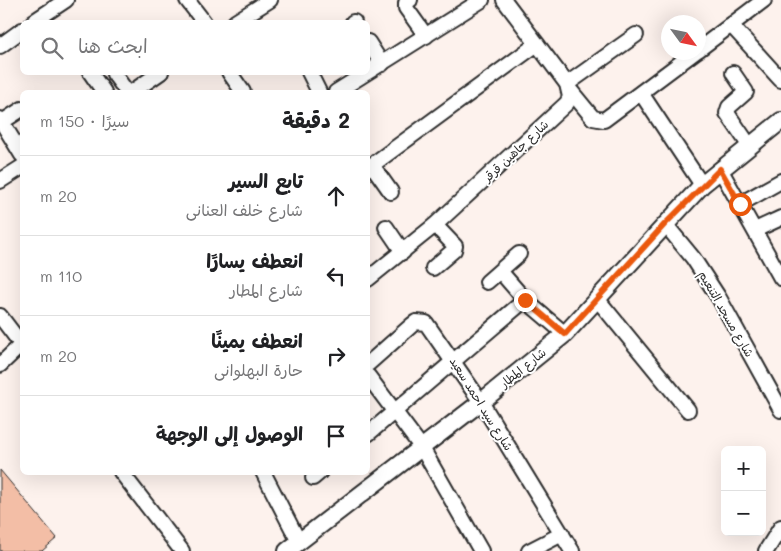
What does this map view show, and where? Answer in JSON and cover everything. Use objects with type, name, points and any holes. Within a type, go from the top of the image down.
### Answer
[{"type":"street","points":[[36,20],[66,0]]},
{"type":"street","points":[[187,0],[202,20]]},
{"type":"street","points":[[238,20],[270,0]]},
{"type":"street","points":[[410,0],[406,3],[406,8],[426,36]]},
{"type":"street","points":[[370,71],[482,0]]},
{"type":"street","points":[[504,0],[593,118],[600,120],[608,119],[685,60]]},
{"type":"street","points":[[706,44],[764,0]]},
{"type":"street","points":[[731,26],[781,80]]},
{"type":"street","points":[[0,46],[20,31]]},
{"type":"street","points":[[568,87],[636,35]]},
{"type":"street","points":[[391,192],[370,167],[537,44]]},
{"type":"street","points":[[370,45],[382,64]]},
{"type":"street","points":[[733,73],[746,92],[729,107],[727,112],[750,145]]},
{"type":"street","points":[[92,75],[103,90]]},
{"type":"street","points":[[115,75],[126,90]]},
{"type":"street","points":[[135,90],[157,75]]},
{"type":"street","points":[[231,75],[242,90]]},
{"type":"street","points":[[310,75],[318,90]]},
{"type":"street","points":[[339,90],[364,75]]},
{"type":"street","name":"شارع جاهين قرقر","points":[[370,277],[435,225],[567,103],[570,97],[568,87]]},
{"type":"street","points":[[641,94],[702,185]]},
{"type":"street","points":[[20,110],[1,121],[20,151]]},
{"type":"street","name":"شارع المطار","points":[[292,548],[481,402],[565,334],[702,185],[781,121]]},
{"type":"street","points":[[0,181],[20,168]]},
{"type":"street","points":[[720,169],[781,278]]},
{"type":"street","points":[[740,204],[781,181]]},
{"type":"street","points":[[755,230],[781,218]]},
{"type":"street","name":"شارع مسجد التنعيم","points":[[665,224],[693,258],[719,298],[781,410]]},
{"type":"street","points":[[433,268],[454,250],[455,246],[435,225]]},
{"type":"street","points":[[386,228],[403,252]]},
{"type":"street","points":[[487,282],[519,254]]},
{"type":"street","points":[[500,270],[525,300],[565,334]]},
{"type":"street","points":[[370,432],[525,300]]},
{"type":"street","points":[[598,300],[688,410]]},
{"type":"street","points":[[0,316],[20,342]]},
{"type":"street","name":"شارع سيد احمد سعيد","points":[[370,362],[412,325],[421,322],[430,326],[481,402],[572,551]]},
{"type":"street","points":[[0,365],[20,347]]},
{"type":"street","points":[[370,379],[422,448],[481,551]]},
{"type":"street","points":[[123,475],[182,551]]},
{"type":"street","points":[[264,475],[292,548]]},
{"type":"street","points":[[766,551],[781,527]]},
{"type":"street","points":[[529,551],[562,534]]},
{"type":"building","points":[[0,470],[57,538],[42,551],[0,551]]},
{"type":"route","points":[[525,300],[565,334],[598,300],[665,224],[720,169],[740,204]]}]
